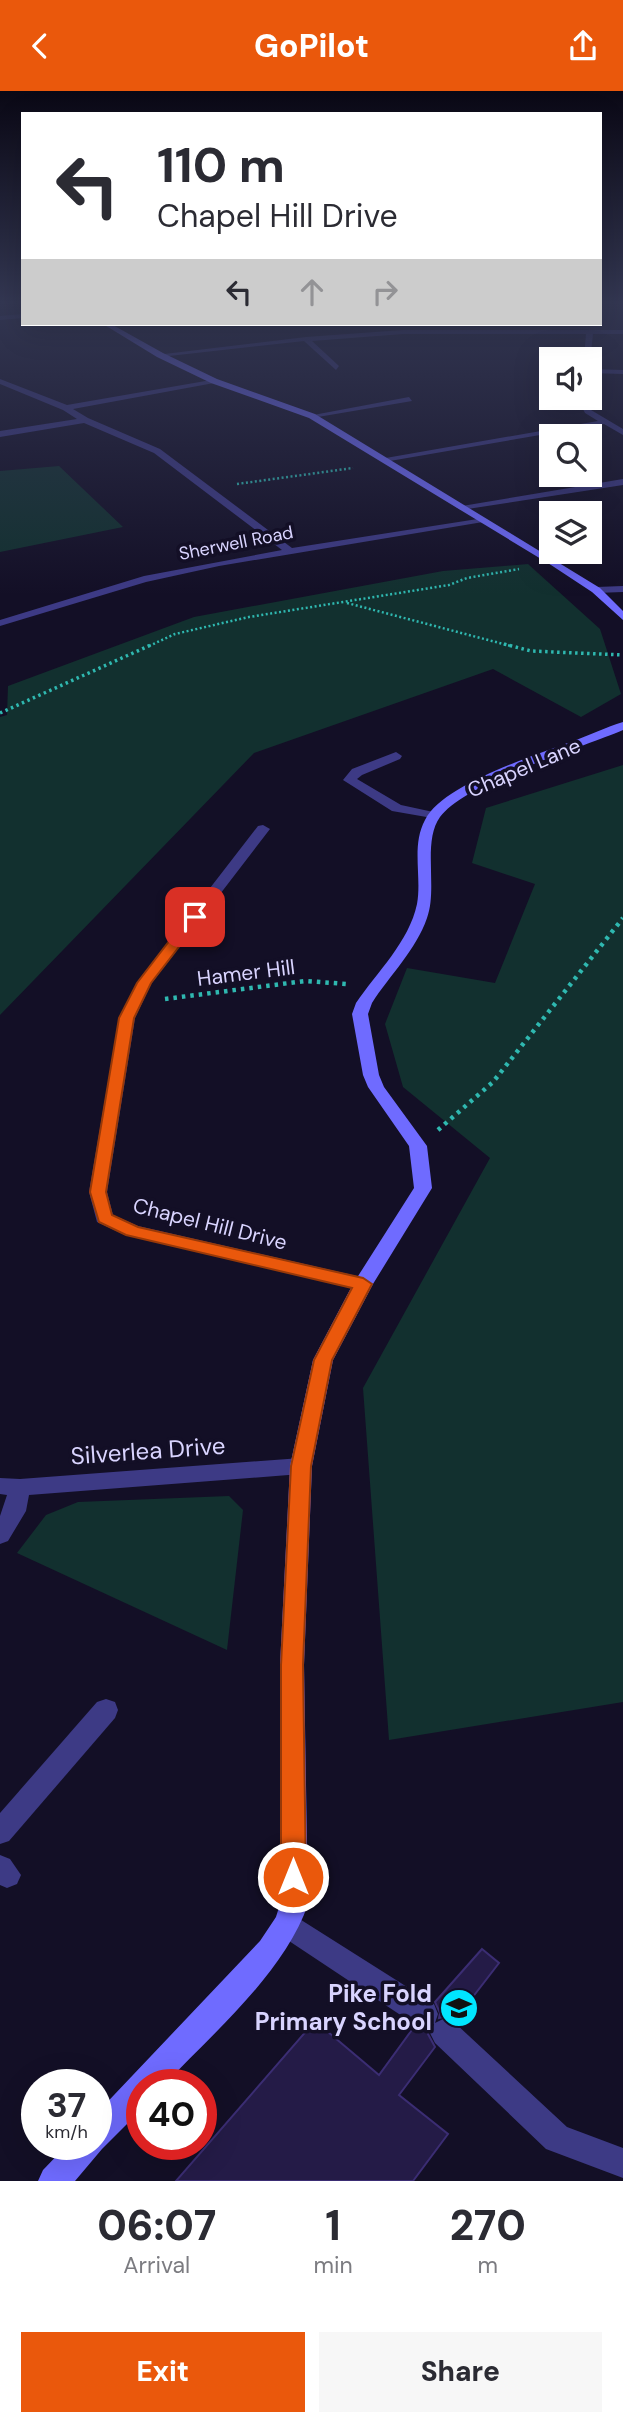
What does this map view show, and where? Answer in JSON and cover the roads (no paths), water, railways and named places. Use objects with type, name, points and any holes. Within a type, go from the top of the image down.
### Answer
[{"type":"street","points":[[45,400],[157,451],[288,550]]},
{"type":"street","points":[[66,408],[112,400]]},
{"type":"street","points":[[266,400],[312,416],[555,563],[596,590],[623,617]]},
{"type":"street","points":[[312,416],[406,400]]},
{"type":"street","points":[[588,410],[623,433]]},
{"type":"street","points":[[0,434],[85,420]]},
{"type":"street","points":[[386,461],[604,422]]},
{"type":"street","points":[[461,507],[623,482]]},
{"type":"street","name":"Sherwell Road","points":[[0,623],[144,579],[288,550],[484,521]]},
{"type":"street","points":[[596,590],[623,589]]},
{"type":"street","name":"Chapel Lane","points":[[433,815],[468,790],[623,726]]},
{"type":"street","points":[[159,2069],[270,1951],[287,1924],[294,1904],[292,1665],[301,1466],[323,1360],[363,1284],[423,1188],[423,1166],[418,1146],[376,1087],[371,1075],[360,1014],[373,988],[407,943],[424,903],[427,837],[433,815],[397,808],[349,780],[357,772],[396,756]]},
{"type":"street","name":"Chapel Hill Drive","points":[[263,828],[144,983],[127,1018],[98,1192],[104,1218],[132,1231],[363,1284]]},
{"type":"street","name":"Silverlea Drive","points":[[10,1487],[301,1466]]},
{"type":"street","points":[[0,1535],[15,1511],[10,1487]]},
{"type":"street","points":[[0,1832],[106,1710]]},
{"type":"street","points":[[287,1924],[434,2023],[557,2137],[623,2163]]},
{"type":"street","points":[[112,2119],[126,2104]]},
{"type":"street","points":[[54,2181],[74,2160]]},
{"type":"place","name":"Pike Fold Primary School","points":[[459,2008]]}]
